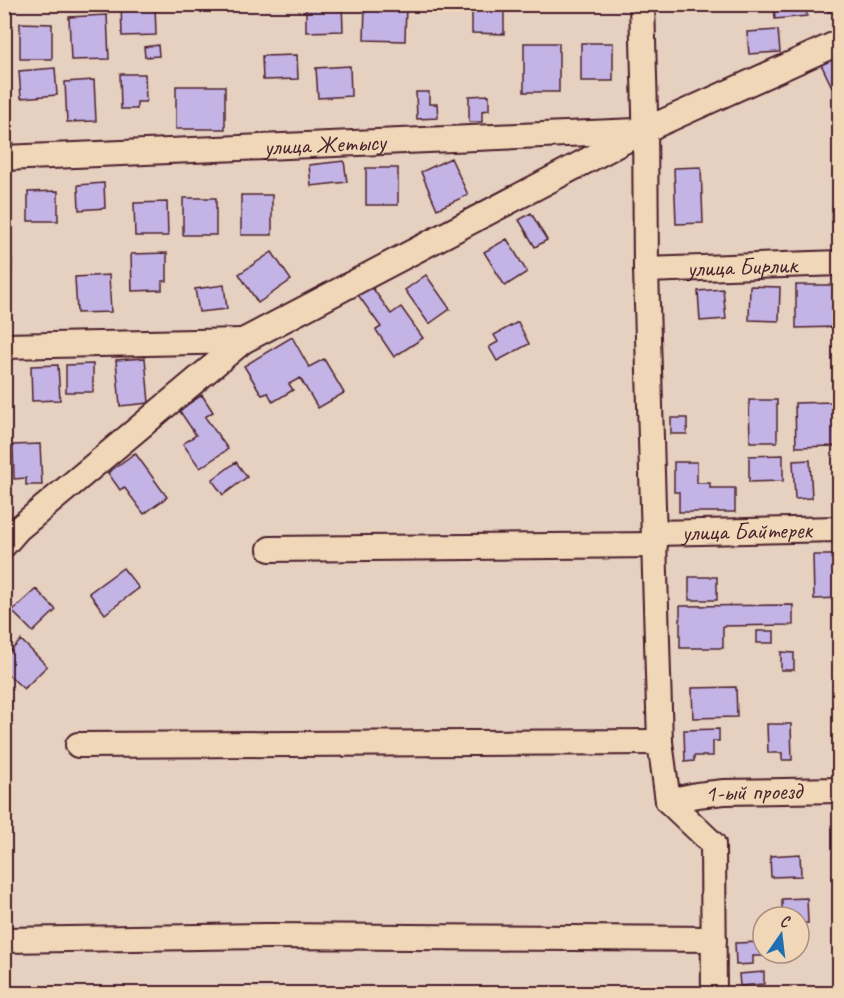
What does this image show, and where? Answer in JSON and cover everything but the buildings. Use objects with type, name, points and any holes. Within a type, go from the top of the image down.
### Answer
[{"type":"street","points":[[642,4],[646,270],[660,742],[668,801],[713,844],[714,993]]},
{"type":"street","points":[[9,534],[243,341],[645,130],[840,42]]},
{"type":"street","name":"улица Жетысу","points":[[4,158],[645,130]]},
{"type":"street","name":"улица Бирлик","points":[[646,270],[840,263]]},
{"type":"street","points":[[4,346],[243,341]]},
{"type":"street","name":"улица Байтерек","points":[[270,549],[655,539],[840,528]]},
{"type":"street","points":[[78,745],[660,742]]},
{"type":"street","name":"1-ый проезд","points":[[668,801],[724,792],[840,790]]},
{"type":"street","points":[[4,940],[269,936],[714,939]]}]
